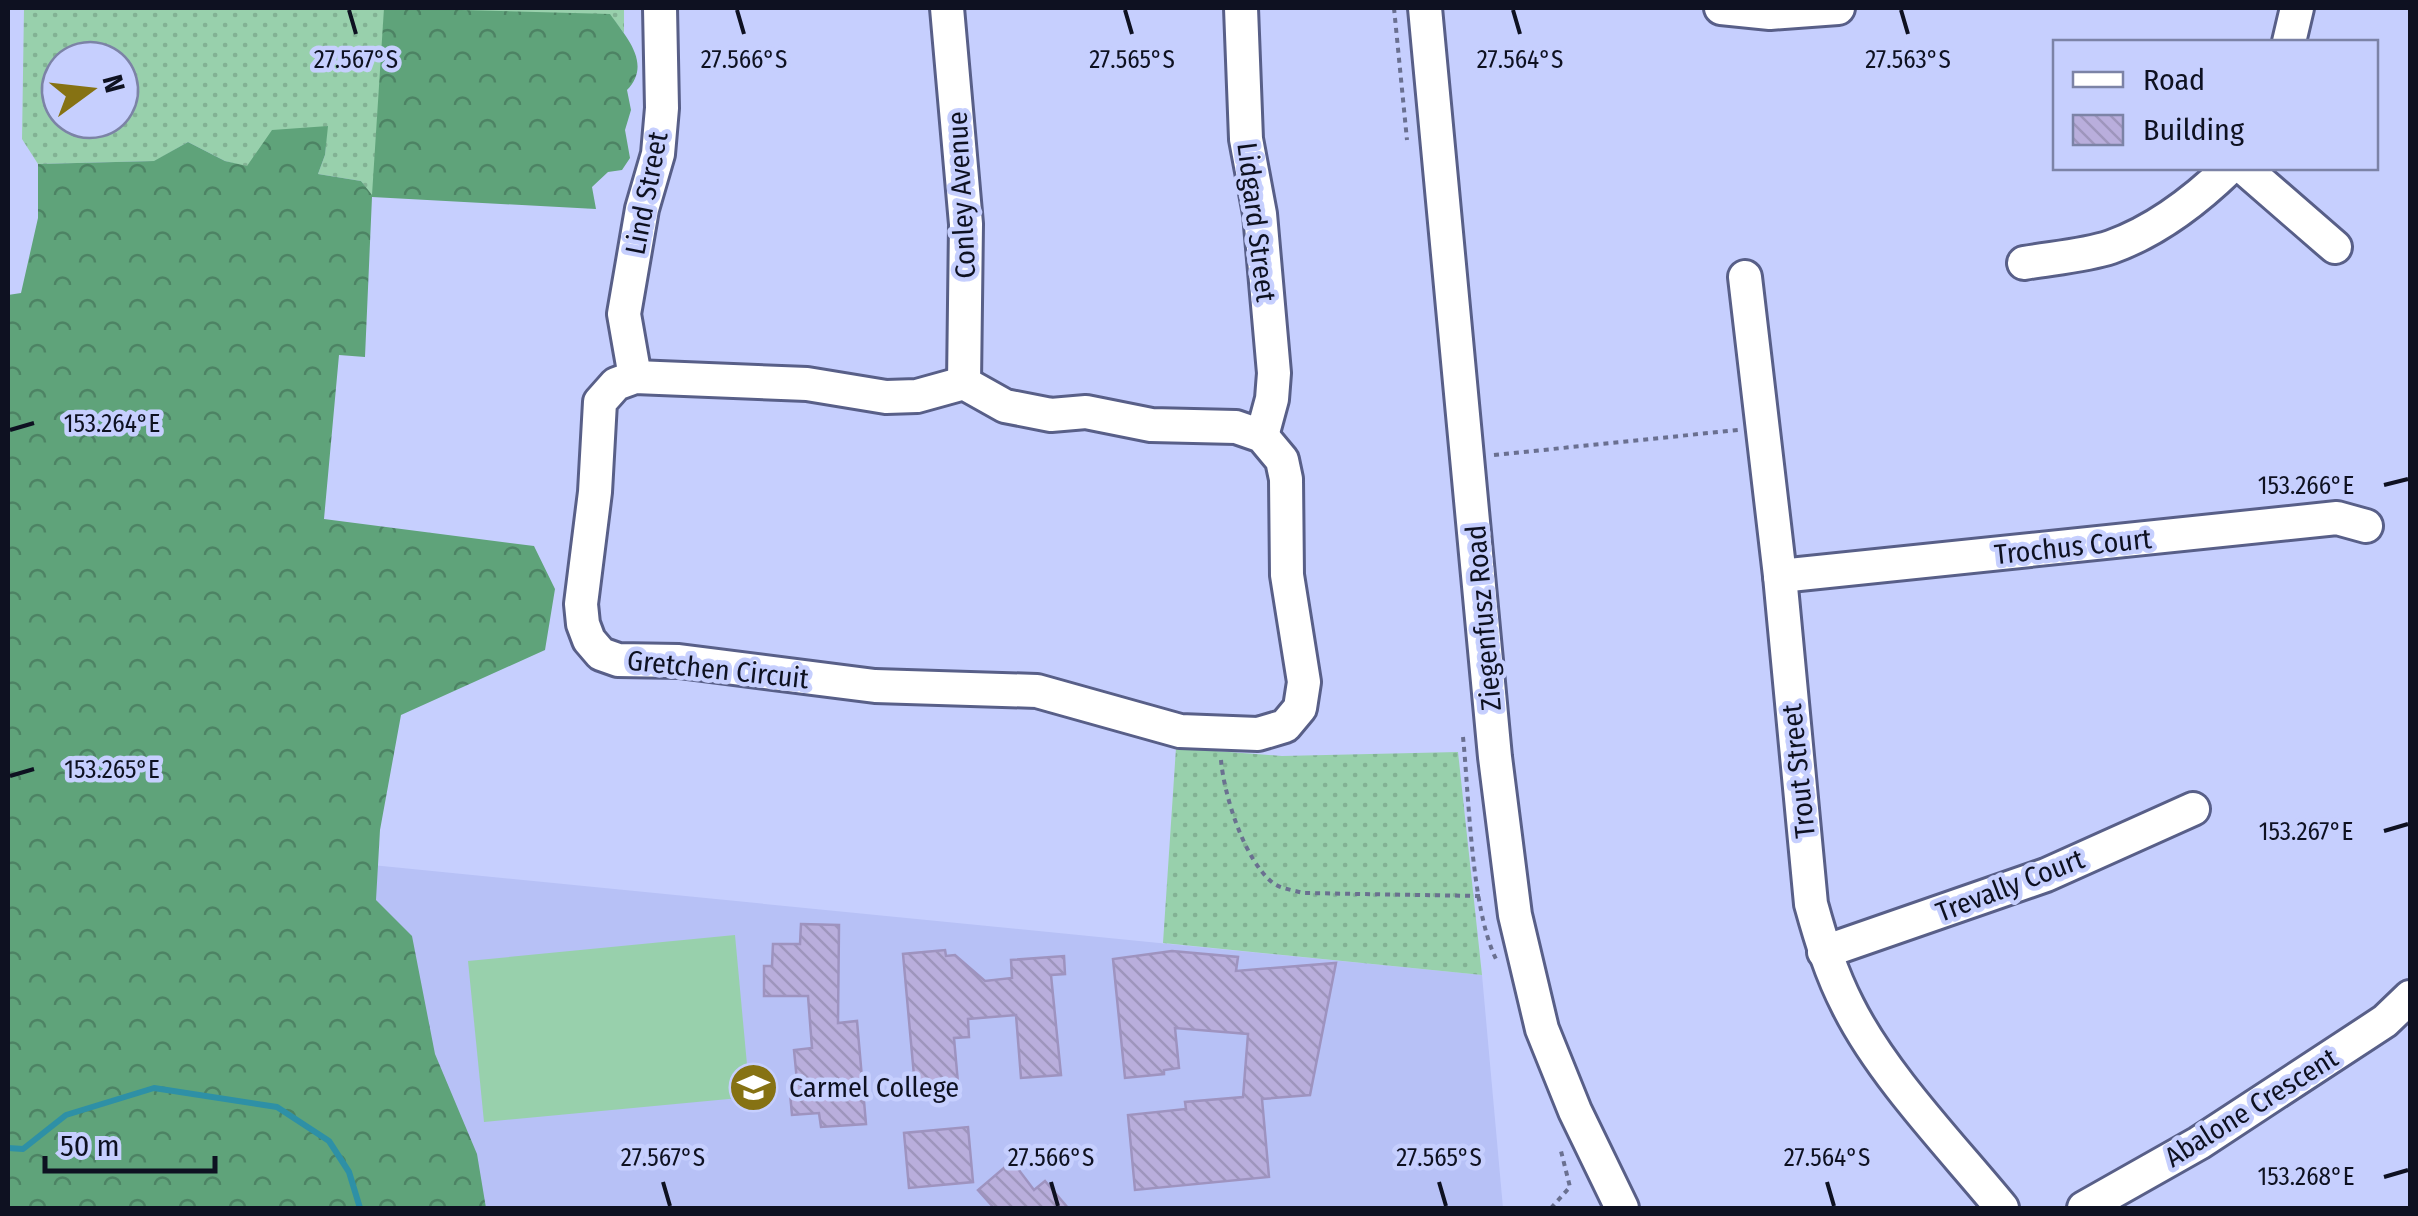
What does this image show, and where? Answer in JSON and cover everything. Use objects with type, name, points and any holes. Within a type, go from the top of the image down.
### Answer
[{"type":"street","name":"Lind Street","points":[[635,377],[624,314],[642,209],[658,154],[662,108],[660,8]]},
{"type":"street","name":"Conley Avenue","points":[[947,8],[966,224],[964,383]]},
{"type":"street","name":"Lidgard Street","points":[[1241,8],[1246,140],[1260,214],[1274,373],[1262,436]]},
{"type":"street","name":"Ziegenfusz Road","points":[[1425,8],[1495,757],[1514,914],[1542,1028],[1613,1205]]},
{"type":"street","points":[[1721,8],[1770,13],[1838,8]]},
{"type":"street","points":[[2289,40],[2297,8]]},
{"type":"street","points":[[2024,263],[2110,248],[2199,198],[2227,170]]},
{"type":"street","points":[[2246,170],[2335,247]]},
{"type":"street","name":"Trout Street","points":[[1745,277],[1780,576],[1811,904],[1824,952],[1850,1009],[1882,1060],[2002,1208]]},
{"type":"street","points":[[635,377],[807,384],[886,398],[918,396],[964,383],[1006,406],[1051,415],[1086,412],[1151,424],[1236,427],[1262,436]]},
{"type":"street","name":"Gretchen Circuit","points":[[635,377],[616,384],[600,402],[595,492],[582,604],[589,640],[601,654],[618,660],[679,661],[875,686],[1037,691],[1180,731],[1220,735],[1258,734],[1284,726],[1300,708],[1304,682],[1286,574],[1286,479],[1282,460],[1262,436]]},
{"type":"street","name":"Trochus Court","points":[[1780,576],[2337,518],[2366,526]]},
{"type":"street","name":"Trevally Court","points":[[1824,952],[2046,875],[2193,808]]},
{"type":"street","name":"Abalone Crescent","points":[[2084,1208],[2199,1142],[2386,1022],[2410,997]]},
{"type":"path","points":[[1468,458],[1762,428]]},
{"type":"path","points":[[1220,735],[1223,782],[1233,815],[1260,870],[1276,886],[1303,893],[1480,896]]},
{"type":"shaded area","name":"Carmel College","points":[[19,830],[1482,975],[1503,1208],[15,1208]]},
{"type":"green space","points":[[24,8],[624,8],[624,33],[609,14],[372,197],[361,181],[318,174],[325,155],[327,126],[247,167],[225,161],[188,142],[155,161],[38,164],[22,139]]},
{"type":"green space","points":[[384,8],[610,14],[637,61],[634,80],[627,90],[631,110],[625,130],[630,158],[622,170],[608,172],[592,187],[596,209],[372,197],[365,357],[339,355],[324,519],[534,546],[555,589],[545,650],[401,715],[380,830],[376,900],[412,936],[435,1054],[477,1154],[486,1208],[8,1208],[8,295],[21,293],[38,218],[38,164],[154,161],[188,142],[225,161],[247,166],[272,130],[328,126],[318,174],[361,181],[372,195]]},
{"type":"green space","points":[[1176,748],[1282,756],[1458,752],[1482,975],[1163,943]]},
{"type":"green space","points":[[735,935],[750,1097],[484,1122],[468,961]]},
{"type":"building","points":[[801,924],[839,925],[838,1023],[857,1021],[866,1124],[821,1127],[819,1113],[792,1115],[789,1082],[797,1081],[794,1050],[812,1048],[808,996],[764,996],[764,966],[772,966],[773,944],[800,944]]},
{"type":"building","points":[[945,950],[946,956],[955,955],[985,981],[1012,978],[1011,960],[1064,956],[1065,974],[1051,975],[1061,1075],[1021,1078],[1016,1015],[968,1019],[969,1037],[954,1038],[958,1083],[915,1087],[903,954]]},
{"type":"building","points":[[1172,951],[1238,957],[1236,971],[1336,963],[1310,1095],[1262,1099],[1269,1177],[1135,1190],[1128,1115],[1186,1109],[1185,1102],[1243,1097],[1248,1034],[1175,1028],[1179,1068],[1164,1070],[1164,1074],[1125,1078],[1113,959]]},
{"type":"building","points":[[968,1127],[973,1182],[909,1188],[904,1133]]},
{"type":"building","points":[[1012,1161],[1034,1190],[1045,1181],[1068,1208],[994,1208],[978,1190]]},
{"type":"waterway","points":[[8,1148],[23,1149],[66,1115],[154,1088],[277,1107],[329,1141],[349,1172],[360,1208]]},
{"type":"place","name":"Carmel College","points":[[754,1087]]}]
